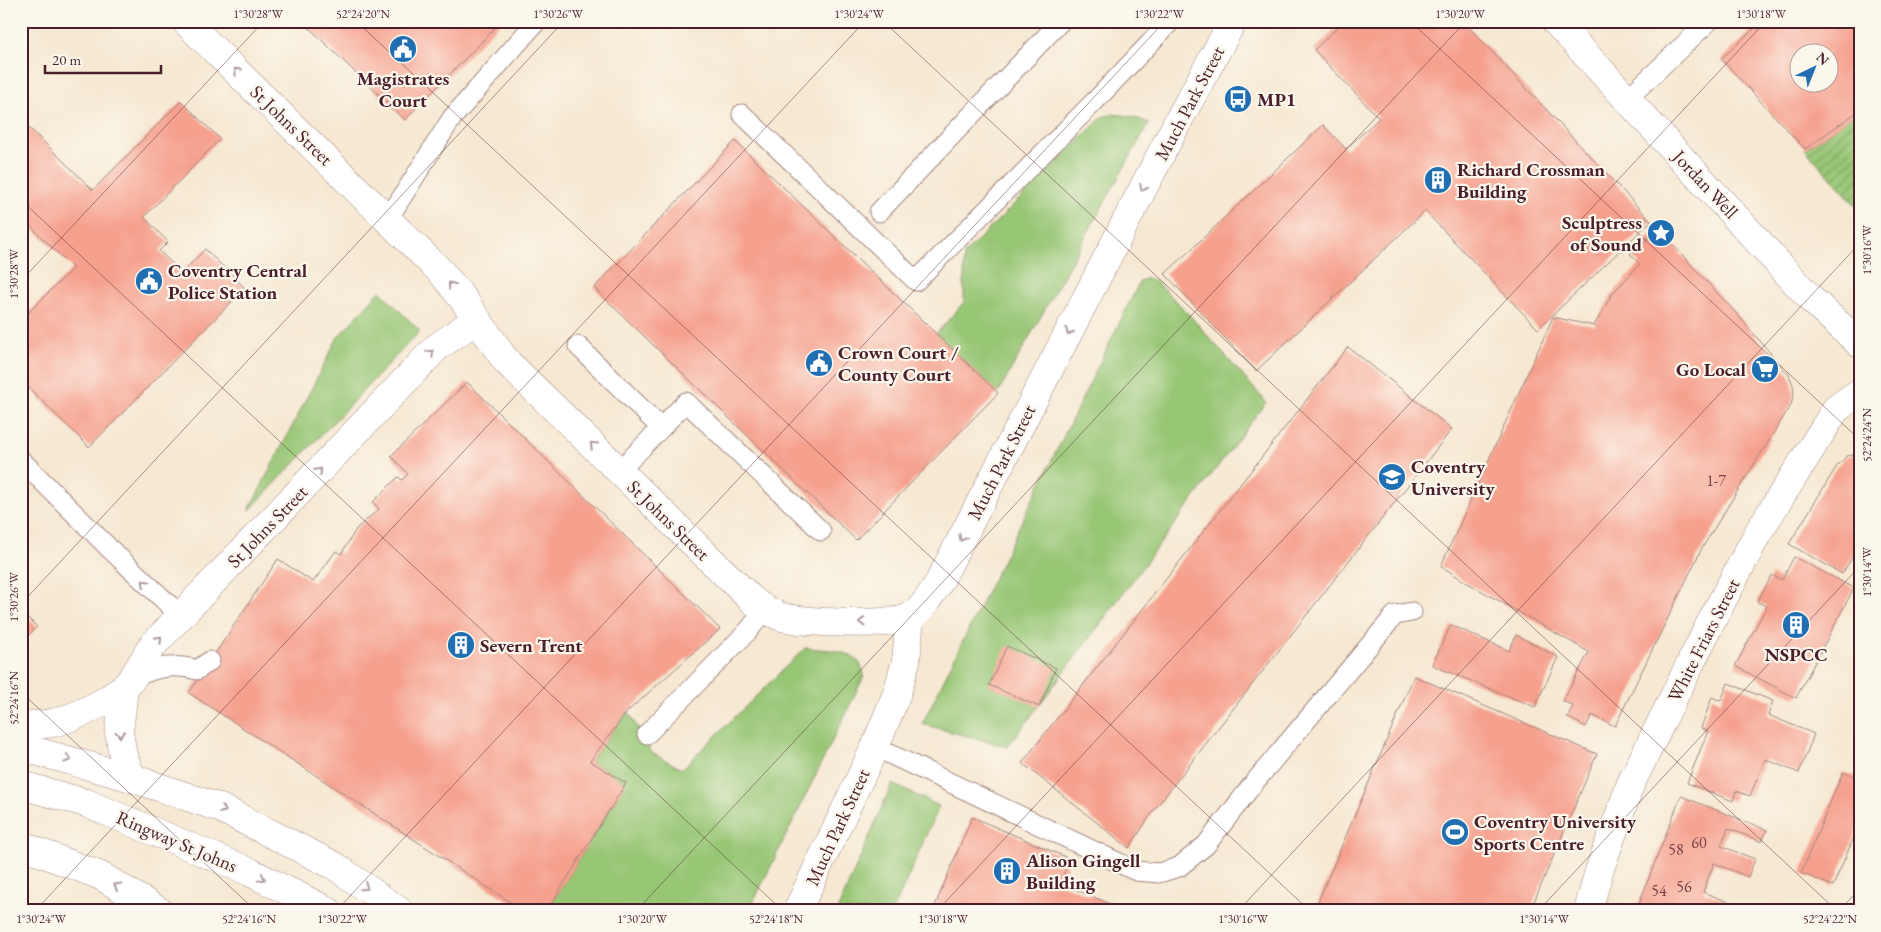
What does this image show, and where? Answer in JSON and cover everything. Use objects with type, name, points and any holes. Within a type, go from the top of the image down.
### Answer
[{"type":"main road","name":"St Johns Street","points":[[185,21],[442,273],[506,361],[750,598],[765,610],[781,617],[882,623],[910,617]]},
{"type":"main road","name":"Much Park Street","points":[[797,911],[874,747],[897,693],[906,661],[910,617],[924,605],[938,584],[1172,133],[1233,21]]},
{"type":"main road","name":"Jordan Well","points":[[1555,21],[1812,300],[1860,344]]},
{"type":"main road","name":"St Johns Street","points":[[21,726],[53,723],[74,716],[97,705],[127,684],[151,647],[436,348],[477,319]]},
{"type":"main road","name":"White Friars Street","points":[[1588,911],[1599,871],[1631,783],[1710,624],[1760,531],[1836,409],[1860,392]]},
{"type":"main road","name":"St Johns Street","points":[[127,684],[119,734],[123,755],[132,778]]},
{"type":"main road","points":[[21,747],[132,778],[220,808],[335,866],[399,911]]},
{"type":"main road","name":"Ringway St Johns","points":[[21,785],[86,803],[250,872],[328,911]]},
{"type":"main road","points":[[21,845],[101,876],[159,911]]},
{"type":"lane","points":[[388,219],[452,118],[537,21]]},
{"type":"lane","points":[[880,212],[1061,21]]},
{"type":"lane","points":[[742,114],[916,281],[1096,100],[1171,21]]},
{"type":"lane","points":[[1627,99],[1709,21]]},
{"type":"lane","points":[[578,346],[661,428]]},
{"type":"lane","points":[[619,471],[686,402],[821,531]]},
{"type":"lane","points":[[21,460],[110,550],[181,616]]},
{"type":"lane","points":[[647,734],[748,631],[765,610]]},
{"type":"lane","points":[[874,747],[1136,871],[1159,873],[1179,867],[1206,845],[1259,777],[1395,615],[1412,612]]},
{"type":"lane","points":[[127,684],[146,671],[172,666],[197,670],[210,661]]},
{"type":"green space","points":[[1860,110],[1860,210],[1805,149]]},
{"type":"green space","points":[[1113,114],[1131,116],[1149,123],[998,393],[936,334],[964,302],[964,254],[1102,117]]},
{"type":"green space","points":[[1147,278],[1154,280],[1184,309],[1266,402],[1008,747],[922,724],[1140,281]]},
{"type":"green space","points":[[380,291],[420,331],[248,512],[338,337]]},
{"type":"green space","points":[[805,648],[832,650],[850,655],[862,667],[864,676],[749,911],[547,911],[626,783],[590,761],[628,711],[652,753],[682,769]]},
{"type":"green space","points":[[892,784],[939,806],[893,911],[837,911]]},
{"type":"building","name":"Magistrates Court","points":[[302,21],[502,21],[405,120]]},
{"type":"building","name":"Richard Crossman Building","points":[[1344,21],[1463,21],[1651,221],[1538,329],[1425,211],[1256,371],[1165,274],[1323,125],[1346,149],[1379,118],[1314,50]]},
{"type":"building","points":[[1762,21],[1860,21],[1860,110],[1805,149],[1721,59]]},
{"type":"building","name":"Coventry Central Police Station","points":[[181,101],[220,139],[144,217],[168,242],[159,251],[182,273],[205,249],[245,288],[89,447],[21,380],[21,320],[73,268],[21,217],[21,120],[93,190]]},
{"type":"building","name":"Crown Court / County Court","points":[[735,141],[998,393],[856,540],[594,288]]},
{"type":"building","points":[[1658,229],[1736,313],[1789,375],[1794,394],[1791,405],[1702,548],[1615,726],[1592,715],[1586,727],[1567,717],[1573,706],[1563,701],[1589,652],[1441,566],[1553,317],[1594,326],[1612,294],[1640,264],[1630,254]]},
{"type":"building","points":[[1348,347],[1452,429],[1154,810],[1129,848],[1022,763]]},
{"type":"building","name":"Severn Trent","points":[[467,382],[720,629],[628,711],[590,761],[626,783],[547,911],[524,911],[189,693],[278,559],[313,582],[336,551],[341,554],[357,528],[379,509],[373,502],[398,477],[402,480],[408,474],[391,456]]},
{"type":"building","points":[[1860,454],[1860,545],[1842,574],[1789,544],[1837,466],[1847,456]]},
{"type":"building","name":"NSPCC","points":[[1794,557],[1854,588],[1796,698],[1735,666],[1767,606],[1757,602],[1772,575],[1782,580]]},
{"type":"building","points":[[21,611],[37,627],[21,643]]},
{"type":"building","points":[[1451,625],[1509,651],[1516,635],[1558,657],[1535,707],[1432,665]]},
{"type":"building","points":[[1007,646],[1056,668],[1039,707],[989,685]]},
{"type":"building","name":"Coventry University Sports Centre","points":[[1414,676],[1597,754],[1530,911],[1314,911]]},
{"type":"building","points":[[1728,683],[1773,701],[1768,715],[1814,734],[1799,773],[1765,759],[1750,796],[1736,791],[1733,801],[1687,783],[1708,731],[1701,728],[1712,697],[1721,701]]},
{"type":"building","points":[[1843,772],[1860,778],[1860,823],[1833,886],[1801,873]]},
{"type":"building","points":[[1681,796],[1767,830],[1762,842],[1728,828],[1721,846],[1755,859],[1748,877],[1714,863],[1703,892],[1737,905],[1735,911],[1636,911]]},
{"type":"building","name":"Alison Gingell Building","points":[[972,817],[1070,859],[1060,883],[1127,911],[942,911],[934,908]]},
{"type":"place","name":"Magistrates Court","points":[[403,49]]},
{"type":"place","name":"MP1","points":[[1238,99]]},
{"type":"place","name":"Richard Crossman Building","points":[[1438,180]]},
{"type":"place","name":"Sculptress of Sound","points":[[1661,233]]},
{"type":"place","name":"Coventry Central Police Station","points":[[149,281]]},
{"type":"place","name":"Crown Court / County Court","points":[[819,363]]},
{"type":"place","name":"Go Local","points":[[1765,369]]},
{"type":"place","name":"Coventry University","points":[[1392,477]]},
{"type":"place","name":"NSPCC","points":[[1796,625]]},
{"type":"place","name":"Severn Trent","points":[[461,645]]},
{"type":"place","name":"Coventry University Sports Centre","points":[[1455,832]]},
{"type":"place","name":"Alison Gingell Building","points":[[1007,871]]}]
